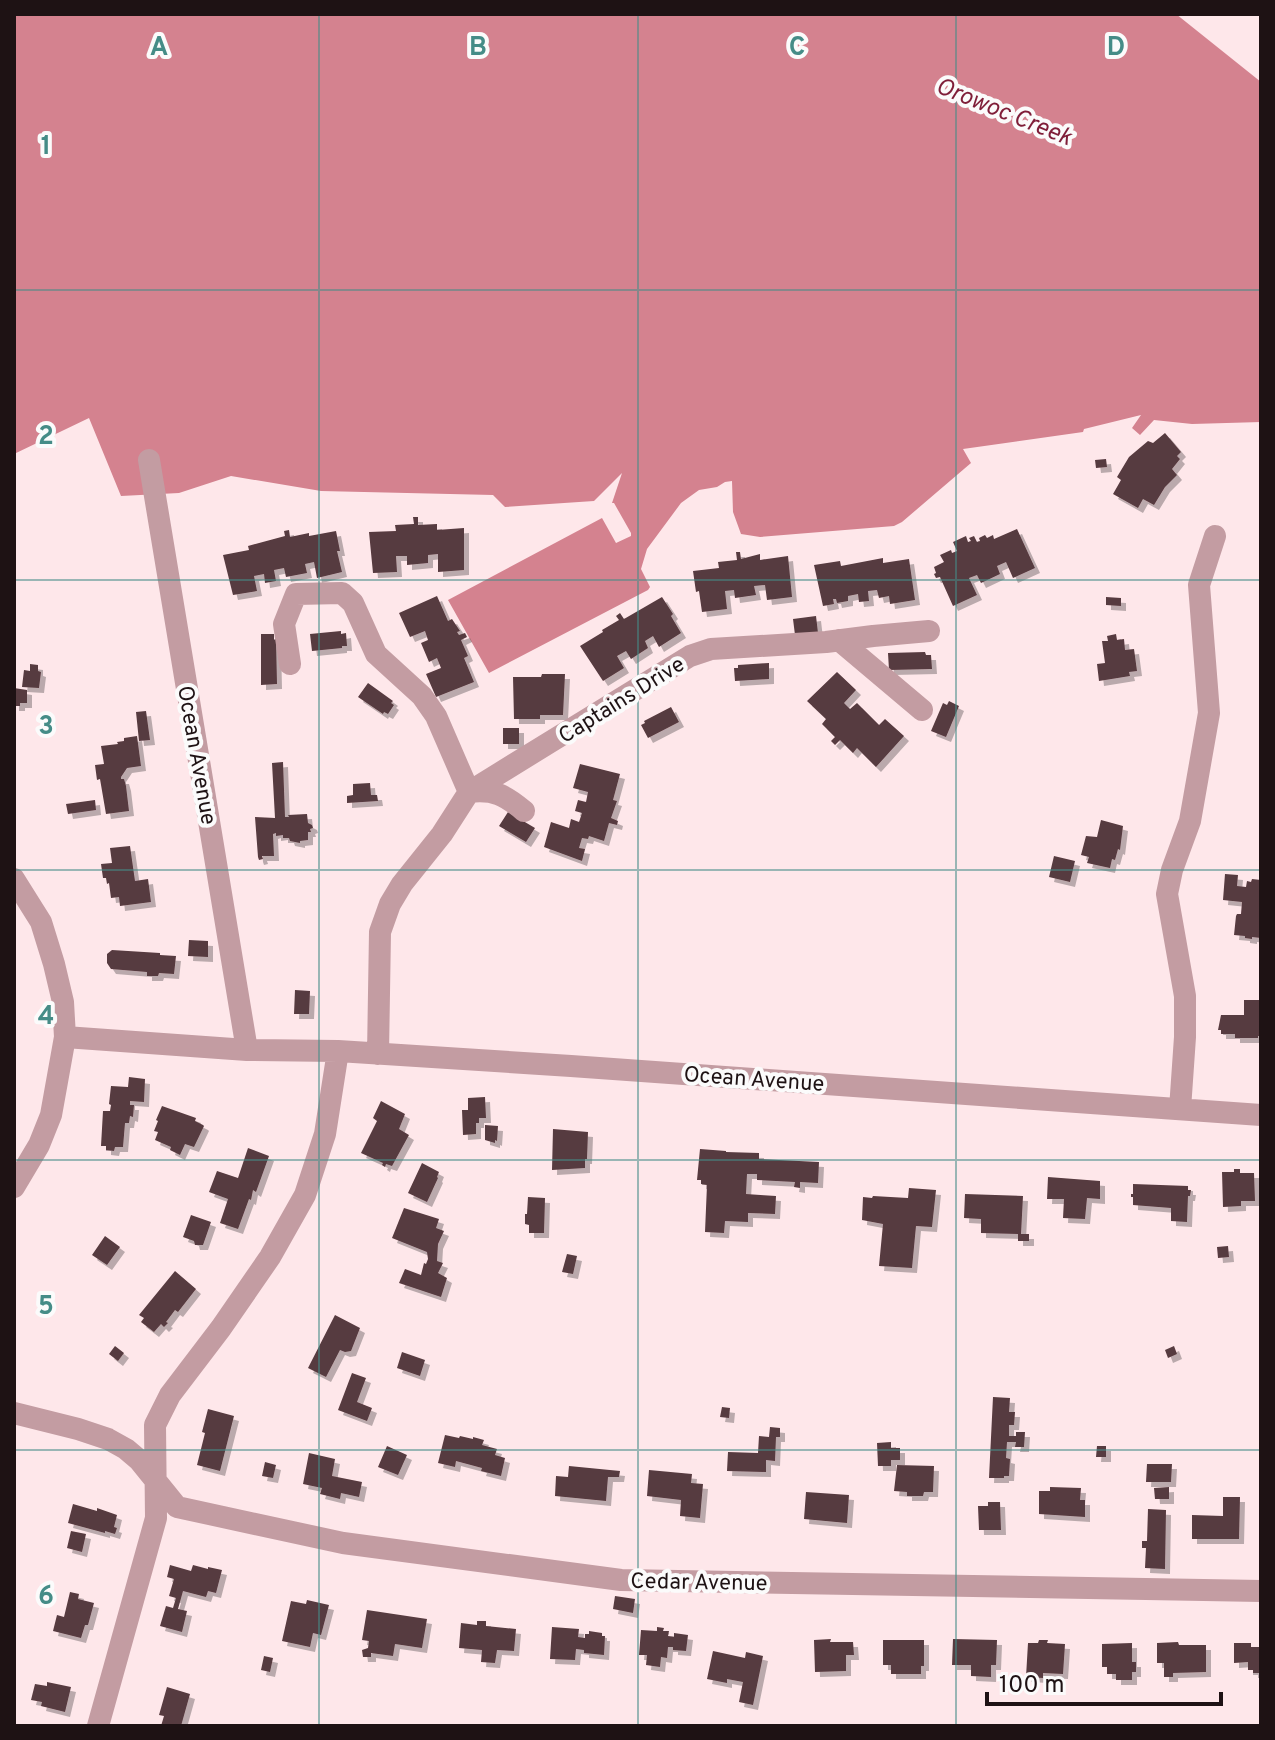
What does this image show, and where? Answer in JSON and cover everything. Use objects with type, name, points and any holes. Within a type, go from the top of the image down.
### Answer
[{"type":"street","name":"Ocean Avenue","points":[[149,460],[247,1050]]},
{"type":"street","points":[[1180,1109],[1185,996],[1167,894],[1172,870],[1190,821],[1209,713],[1199,585],[1215,536]]},
{"type":"street","points":[[290,664],[284,624],[296,594],[342,593],[353,603],[376,654],[422,696],[436,716],[469,792],[488,790],[511,800],[524,811]]},
{"type":"street","name":"Captains Drive","points":[[378,1054],[380,932],[390,904],[402,884],[442,834],[469,792],[690,656],[711,649],[929,631]]},
{"type":"street","points":[[839,640],[922,710]]},
{"type":"street","points":[[14,879],[41,922],[63,1002],[65,1037],[51,1115],[39,1145],[14,1187]]},
{"type":"street","name":"Ocean Avenue","points":[[65,1037],[247,1050],[338,1051],[1261,1115]]},
{"type":"street","points":[[98,1726],[156,1518],[155,1425],[170,1395],[270,1257],[305,1195],[325,1134],[338,1051]]},
{"type":"street","name":"Cedar Avenue","points":[[14,1413],[108,1439],[132,1455],[177,1507],[343,1543],[621,1580],[1261,1591]]},
{"type":"water","name":"Orowoc Creek","points":[[14,14],[1176,14],[1261,82],[1261,422],[1192,424],[1154,420],[1140,435],[1132,428],[1141,415],[1084,429],[1083,432],[963,449],[971,463],[894,526],[760,537],[741,534],[733,512],[732,481],[699,490],[681,503],[647,549],[641,569],[650,587],[648,590],[489,673],[448,600],[602,518],[616,543],[631,536],[612,503],[622,473],[594,501],[505,507],[493,495],[321,491],[231,476],[179,493],[121,496],[89,418],[14,454]]},
{"type":"building","points":[[1165,433],[1181,452],[1177,456],[1180,459],[1172,469],[1177,475],[1154,505],[1143,499],[1138,508],[1113,494],[1121,480],[1117,477],[1129,457],[1148,441],[1153,443]]},
{"type":"building","points":[[1106,459],[1107,467],[1096,468],[1095,460]]},
{"type":"building","points":[[413,517],[418,517],[418,525],[437,524],[437,530],[464,528],[464,570],[438,572],[438,554],[428,555],[428,563],[407,565],[407,556],[396,556],[397,572],[373,573],[369,532],[396,531],[395,525],[414,524]]},
{"type":"building","points":[[1017,529],[1035,568],[1013,578],[1006,562],[997,566],[1000,574],[981,583],[977,575],[969,578],[977,595],[953,606],[940,577],[936,578],[934,574],[934,567],[944,562],[940,555],[957,551],[953,542],[966,536],[968,542],[974,536],[977,542],[985,535],[987,538],[993,535],[994,539]]},
{"type":"building","points":[[289,530],[290,537],[336,531],[342,572],[317,578],[314,562],[305,564],[307,573],[286,577],[284,568],[274,570],[276,581],[265,583],[264,574],[254,576],[257,591],[233,595],[223,555],[249,550],[248,546],[285,536],[284,531]]},
{"type":"building","points":[[736,552],[740,552],[741,559],[760,554],[760,560],[788,556],[792,597],[767,600],[765,585],[754,586],[756,595],[735,598],[734,590],[725,591],[727,609],[702,612],[693,571],[719,568],[718,562],[737,560]]},
{"type":"building","points":[[883,558],[883,563],[909,559],[915,600],[890,604],[889,596],[879,598],[877,590],[868,591],[869,601],[859,602],[858,594],[848,596],[848,601],[837,603],[833,599],[834,604],[823,606],[814,565],[840,561],[841,566]]},
{"type":"building","points":[[437,596],[448,621],[452,619],[460,631],[457,632],[459,635],[465,633],[467,637],[461,640],[468,656],[464,658],[474,682],[436,697],[426,674],[441,668],[437,658],[429,662],[421,643],[428,640],[425,631],[410,637],[399,613]]},
{"type":"building","points":[[662,597],[681,633],[659,647],[653,636],[645,641],[648,648],[631,659],[626,651],[617,656],[624,668],[603,681],[580,646],[619,620],[616,616],[620,613],[624,619]]},
{"type":"building","points":[[1106,597],[1121,598],[1121,606],[1106,605]]},
{"type":"building","points":[[816,616],[818,633],[795,635],[793,619]]},
{"type":"building","points":[[341,631],[341,634],[346,633],[347,646],[312,651],[310,634]]},
{"type":"building","points":[[261,634],[274,634],[276,639],[277,684],[261,685]]},
{"type":"building","points":[[1116,634],[1117,640],[1124,639],[1125,650],[1134,649],[1137,671],[1129,672],[1130,676],[1099,681],[1097,664],[1105,663],[1102,641],[1108,641],[1107,636]]},
{"type":"building","points":[[925,652],[931,655],[932,669],[889,670],[888,653]]},
{"type":"building","points":[[769,663],[769,679],[735,681],[734,668],[738,665]]},
{"type":"building","points":[[30,664],[38,665],[41,672],[39,688],[22,687],[24,670],[30,671]]},
{"type":"building","points":[[837,672],[856,690],[844,703],[850,709],[857,703],[879,725],[885,719],[904,736],[876,767],[857,748],[853,753],[840,740],[835,745],[831,741],[835,737],[822,724],[826,719],[807,701]]},
{"type":"building","points":[[542,674],[565,674],[563,715],[514,719],[513,677],[541,677]]},
{"type":"building","points":[[368,683],[393,701],[388,714],[383,714],[358,697]]},
{"type":"building","points":[[14,688],[27,690],[27,703],[14,706]]},
{"type":"building","points":[[949,701],[959,706],[946,737],[931,731],[943,703],[947,705]]},
{"type":"building","points":[[671,707],[679,722],[648,738],[641,725]]},
{"type":"building","points":[[146,711],[150,740],[139,741],[136,712]]},
{"type":"building","points":[[503,728],[519,728],[519,744],[503,744]]},
{"type":"building","points":[[137,736],[141,766],[127,768],[121,777],[126,786],[129,811],[106,814],[95,765],[104,764],[101,746],[118,744],[124,738]]},
{"type":"building","points":[[283,762],[285,817],[307,814],[308,823],[313,828],[308,832],[308,840],[300,843],[273,834],[274,856],[262,856],[263,859],[259,860],[255,817],[275,818],[272,763]]},
{"type":"building","points":[[580,764],[620,774],[613,800],[617,801],[611,818],[618,821],[617,825],[609,823],[604,841],[589,836],[588,839],[582,838],[579,848],[585,849],[582,861],[544,847],[551,822],[569,828],[571,819],[579,822],[582,813],[575,811],[578,800],[586,802],[588,792],[573,788]]},
{"type":"building","points":[[370,783],[371,795],[377,795],[378,801],[347,803],[347,796],[353,795],[353,784]]},
{"type":"building","points":[[95,800],[96,810],[68,814],[66,804]]},
{"type":"building","points":[[508,812],[535,828],[526,842],[499,826]]},
{"type":"building","points":[[1101,820],[1123,826],[1120,850],[1115,860],[1112,859],[1110,868],[1087,863],[1089,857],[1081,855],[1086,836],[1097,837]]},
{"type":"building","points":[[130,846],[135,881],[148,879],[151,902],[120,906],[119,897],[111,898],[101,864],[112,863],[110,848]]},
{"type":"building","points":[[1054,856],[1075,861],[1070,882],[1049,877]]},
{"type":"building","points":[[1225,874],[1238,875],[1237,886],[1246,887],[1247,881],[1251,882],[1252,879],[1261,880],[1261,938],[1234,935],[1236,916],[1241,914],[1242,902],[1223,900]]},
{"type":"building","points":[[189,940],[208,941],[208,957],[188,956]]},
{"type":"building","points":[[112,950],[176,956],[174,974],[147,976],[147,972],[111,969],[107,954]]},
{"type":"building","points":[[295,990],[310,991],[309,1014],[294,1014]]},
{"type":"building","points":[[1244,1000],[1261,1000],[1261,1036],[1235,1038],[1235,1034],[1221,1034],[1218,1030],[1221,1015],[1244,1015]]},
{"type":"building","points":[[129,1077],[145,1079],[144,1102],[130,1101],[130,1105],[134,1105],[133,1117],[130,1116],[129,1123],[125,1123],[123,1147],[106,1150],[106,1146],[101,1146],[103,1111],[110,1111],[111,1086],[128,1087]]},
{"type":"building","points":[[485,1097],[486,1118],[479,1118],[476,1134],[463,1135],[462,1110],[468,1110],[468,1098]]},
{"type":"building","points":[[381,1101],[405,1114],[399,1129],[409,1135],[392,1166],[386,1164],[385,1167],[383,1163],[361,1153],[377,1121],[373,1118]]},
{"type":"building","points":[[162,1106],[196,1118],[195,1121],[204,1126],[194,1147],[185,1144],[180,1155],[155,1140],[158,1132],[154,1131],[156,1120]]},
{"type":"building","points":[[485,1125],[498,1126],[495,1143],[485,1140]]},
{"type":"building","points":[[553,1129],[588,1132],[585,1168],[552,1170]]},
{"type":"building","points":[[248,1148],[269,1156],[238,1229],[220,1223],[228,1199],[209,1192],[217,1171],[238,1178]]},
{"type":"building","points":[[700,1149],[759,1153],[759,1159],[819,1162],[818,1183],[800,1182],[800,1188],[794,1187],[795,1182],[757,1180],[757,1174],[747,1174],[746,1194],[776,1196],[775,1214],[748,1213],[748,1222],[725,1221],[724,1233],[705,1232],[707,1185],[697,1180]]},
{"type":"building","points":[[422,1163],[439,1172],[427,1202],[408,1193]]},
{"type":"building","points":[[1234,1169],[1240,1169],[1240,1173],[1254,1173],[1255,1201],[1241,1201],[1241,1206],[1223,1207],[1222,1172],[1234,1172]]},
{"type":"building","points":[[1048,1177],[1100,1181],[1100,1199],[1087,1198],[1085,1219],[1063,1218],[1064,1199],[1047,1199]]},
{"type":"building","points":[[1133,1184],[1188,1186],[1191,1190],[1187,1222],[1171,1221],[1171,1208],[1133,1205]]},
{"type":"building","points":[[909,1188],[936,1190],[932,1227],[916,1226],[912,1268],[879,1266],[883,1224],[862,1220],[863,1197],[908,1198]]},
{"type":"building","points":[[965,1194],[1023,1196],[1021,1234],[1029,1234],[1029,1241],[1018,1241],[1018,1234],[981,1233],[981,1219],[964,1218]]},
{"type":"building","points":[[528,1197],[545,1198],[544,1233],[529,1233],[529,1225],[525,1224]]},
{"type":"building","points":[[404,1208],[439,1219],[436,1228],[444,1231],[438,1244],[437,1261],[443,1263],[438,1273],[447,1278],[441,1297],[399,1283],[405,1269],[421,1275],[428,1259],[427,1252],[392,1238]]},
{"type":"building","points":[[191,1215],[211,1222],[203,1245],[195,1245],[194,1241],[183,1237]]},
{"type":"building","points":[[105,1236],[120,1247],[107,1265],[92,1255]]},
{"type":"building","points":[[1228,1246],[1229,1257],[1218,1258],[1217,1247]]},
{"type":"building","points":[[567,1254],[577,1256],[573,1274],[562,1272]]},
{"type":"building","points":[[175,1271],[196,1289],[178,1312],[175,1310],[168,1323],[164,1327],[161,1324],[154,1332],[141,1322],[144,1318],[139,1315]]},
{"type":"building","points":[[335,1315],[360,1328],[351,1351],[340,1350],[326,1377],[308,1368]]},
{"type":"building","points":[[115,1346],[124,1353],[118,1361],[109,1354]]},
{"type":"building","points":[[1174,1346],[1177,1354],[1168,1358],[1165,1350]]},
{"type":"building","points":[[402,1352],[425,1360],[420,1376],[397,1368]]},
{"type":"building","points":[[352,1373],[366,1378],[357,1402],[372,1408],[367,1421],[338,1410]]},
{"type":"building","points":[[993,1397],[1010,1398],[1009,1412],[1015,1412],[1014,1425],[1009,1425],[1009,1436],[1025,1432],[1024,1447],[1015,1447],[1016,1442],[1007,1442],[1009,1476],[1004,1478],[989,1478]]},
{"type":"building","points":[[722,1407],[730,1408],[729,1418],[720,1417]]},
{"type":"building","points":[[208,1409],[234,1416],[220,1471],[197,1465]]},
{"type":"building","points":[[770,1427],[780,1428],[780,1437],[776,1437],[775,1461],[766,1460],[766,1472],[727,1471],[728,1452],[758,1453],[759,1436],[769,1437]]},
{"type":"building","points":[[445,1435],[473,1437],[484,1440],[482,1445],[497,1449],[495,1455],[505,1458],[501,1476],[456,1461],[455,1467],[438,1463]]},
{"type":"building","points":[[891,1442],[891,1448],[900,1448],[900,1460],[891,1460],[891,1466],[878,1466],[877,1443]]},
{"type":"building","points":[[387,1446],[407,1455],[398,1475],[378,1467]]},
{"type":"building","points":[[1097,1446],[1106,1446],[1106,1457],[1096,1457]]},
{"type":"building","points":[[309,1453],[335,1459],[332,1476],[362,1482],[359,1497],[341,1493],[340,1499],[320,1494],[322,1488],[303,1484]]},
{"type":"building","points":[[265,1462],[276,1465],[273,1478],[262,1476]]},
{"type":"building","points":[[1147,1464],[1172,1464],[1171,1482],[1146,1482]]},
{"type":"building","points":[[897,1465],[934,1466],[933,1492],[924,1492],[923,1496],[907,1496],[907,1492],[894,1491]]},
{"type":"building","points":[[569,1466],[620,1471],[619,1477],[608,1477],[606,1501],[555,1496],[556,1476],[568,1477]]},
{"type":"building","points":[[649,1470],[692,1474],[691,1483],[703,1484],[700,1518],[680,1516],[681,1500],[647,1496]]},
{"type":"building","points":[[1050,1487],[1081,1488],[1080,1500],[1085,1500],[1085,1517],[1039,1514],[1039,1491],[1050,1491]]},
{"type":"building","points":[[1169,1487],[1169,1499],[1155,1499],[1154,1488]]},
{"type":"building","points":[[806,1492],[849,1495],[847,1523],[804,1519]]},
{"type":"building","points":[[1223,1497],[1240,1497],[1239,1539],[1192,1539],[1192,1515],[1223,1516]]},
{"type":"building","points":[[988,1502],[1000,1502],[1001,1530],[979,1530],[978,1506],[988,1506]]},
{"type":"building","points":[[73,1504],[117,1515],[115,1534],[68,1523]]},
{"type":"building","points":[[1148,1509],[1166,1510],[1165,1569],[1145,1568],[1146,1548],[1142,1548],[1142,1541],[1147,1541]]},
{"type":"building","points":[[71,1531],[86,1534],[82,1552],[67,1548]]},
{"type":"building","points":[[170,1565],[191,1571],[193,1565],[222,1570],[216,1593],[208,1591],[206,1597],[183,1591],[178,1609],[187,1611],[182,1632],[160,1626],[166,1606],[173,1608],[176,1598],[169,1596],[174,1579],[167,1577]]},
{"type":"building","points":[[70,1592],[79,1594],[78,1599],[94,1603],[81,1638],[53,1631],[57,1615],[64,1617]]},
{"type":"building","points":[[615,1596],[635,1599],[633,1613],[613,1609]]},
{"type":"building","points":[[307,1600],[329,1605],[321,1635],[313,1633],[310,1647],[282,1641],[291,1601],[306,1604]]},
{"type":"building","points":[[367,1610],[427,1619],[422,1648],[395,1644],[393,1656],[371,1653],[371,1657],[363,1657],[362,1650],[368,1648],[369,1641],[362,1640]]},
{"type":"building","points":[[477,1621],[486,1621],[486,1626],[516,1629],[514,1651],[497,1650],[495,1663],[481,1662],[482,1650],[459,1648],[461,1623],[477,1625]]},
{"type":"building","points":[[552,1627],[579,1629],[578,1637],[585,1638],[589,1631],[602,1633],[605,1636],[604,1655],[576,1649],[575,1660],[550,1659]]},
{"type":"building","points":[[657,1627],[669,1631],[668,1636],[674,1637],[674,1633],[688,1635],[686,1651],[668,1647],[667,1658],[661,1657],[660,1667],[646,1665],[647,1655],[639,1655],[641,1630],[657,1631]]},
{"type":"building","points":[[831,1639],[830,1642],[853,1642],[854,1655],[846,1655],[846,1671],[815,1672],[814,1640]]},
{"type":"building","points":[[953,1639],[997,1640],[996,1665],[991,1665],[991,1677],[971,1676],[971,1665],[952,1665]]},
{"type":"building","points":[[883,1640],[924,1640],[921,1674],[891,1674],[891,1665],[883,1665]]},
{"type":"building","points":[[1039,1640],[1065,1644],[1063,1674],[1043,1673],[1043,1678],[1026,1677],[1028,1643],[1038,1643]]},
{"type":"building","points":[[1178,1642],[1179,1645],[1206,1645],[1206,1672],[1173,1673],[1173,1677],[1164,1677],[1164,1663],[1157,1663],[1157,1643]]},
{"type":"building","points":[[1132,1643],[1132,1662],[1136,1662],[1136,1672],[1132,1672],[1132,1680],[1116,1680],[1116,1674],[1107,1674],[1107,1667],[1102,1667],[1102,1644]]},
{"type":"building","points":[[1234,1643],[1251,1643],[1251,1647],[1261,1647],[1261,1673],[1248,1670],[1248,1662],[1234,1663]]},
{"type":"building","points":[[713,1651],[745,1658],[746,1652],[763,1656],[753,1705],[739,1702],[743,1682],[707,1679]]},
{"type":"building","points":[[264,1656],[273,1658],[270,1672],[261,1670]]},
{"type":"building","points":[[47,1682],[71,1687],[65,1712],[31,1700],[35,1684],[47,1686]]},
{"type":"building","points":[[167,1687],[190,1694],[181,1726],[161,1726],[164,1716],[159,1715]]}]
